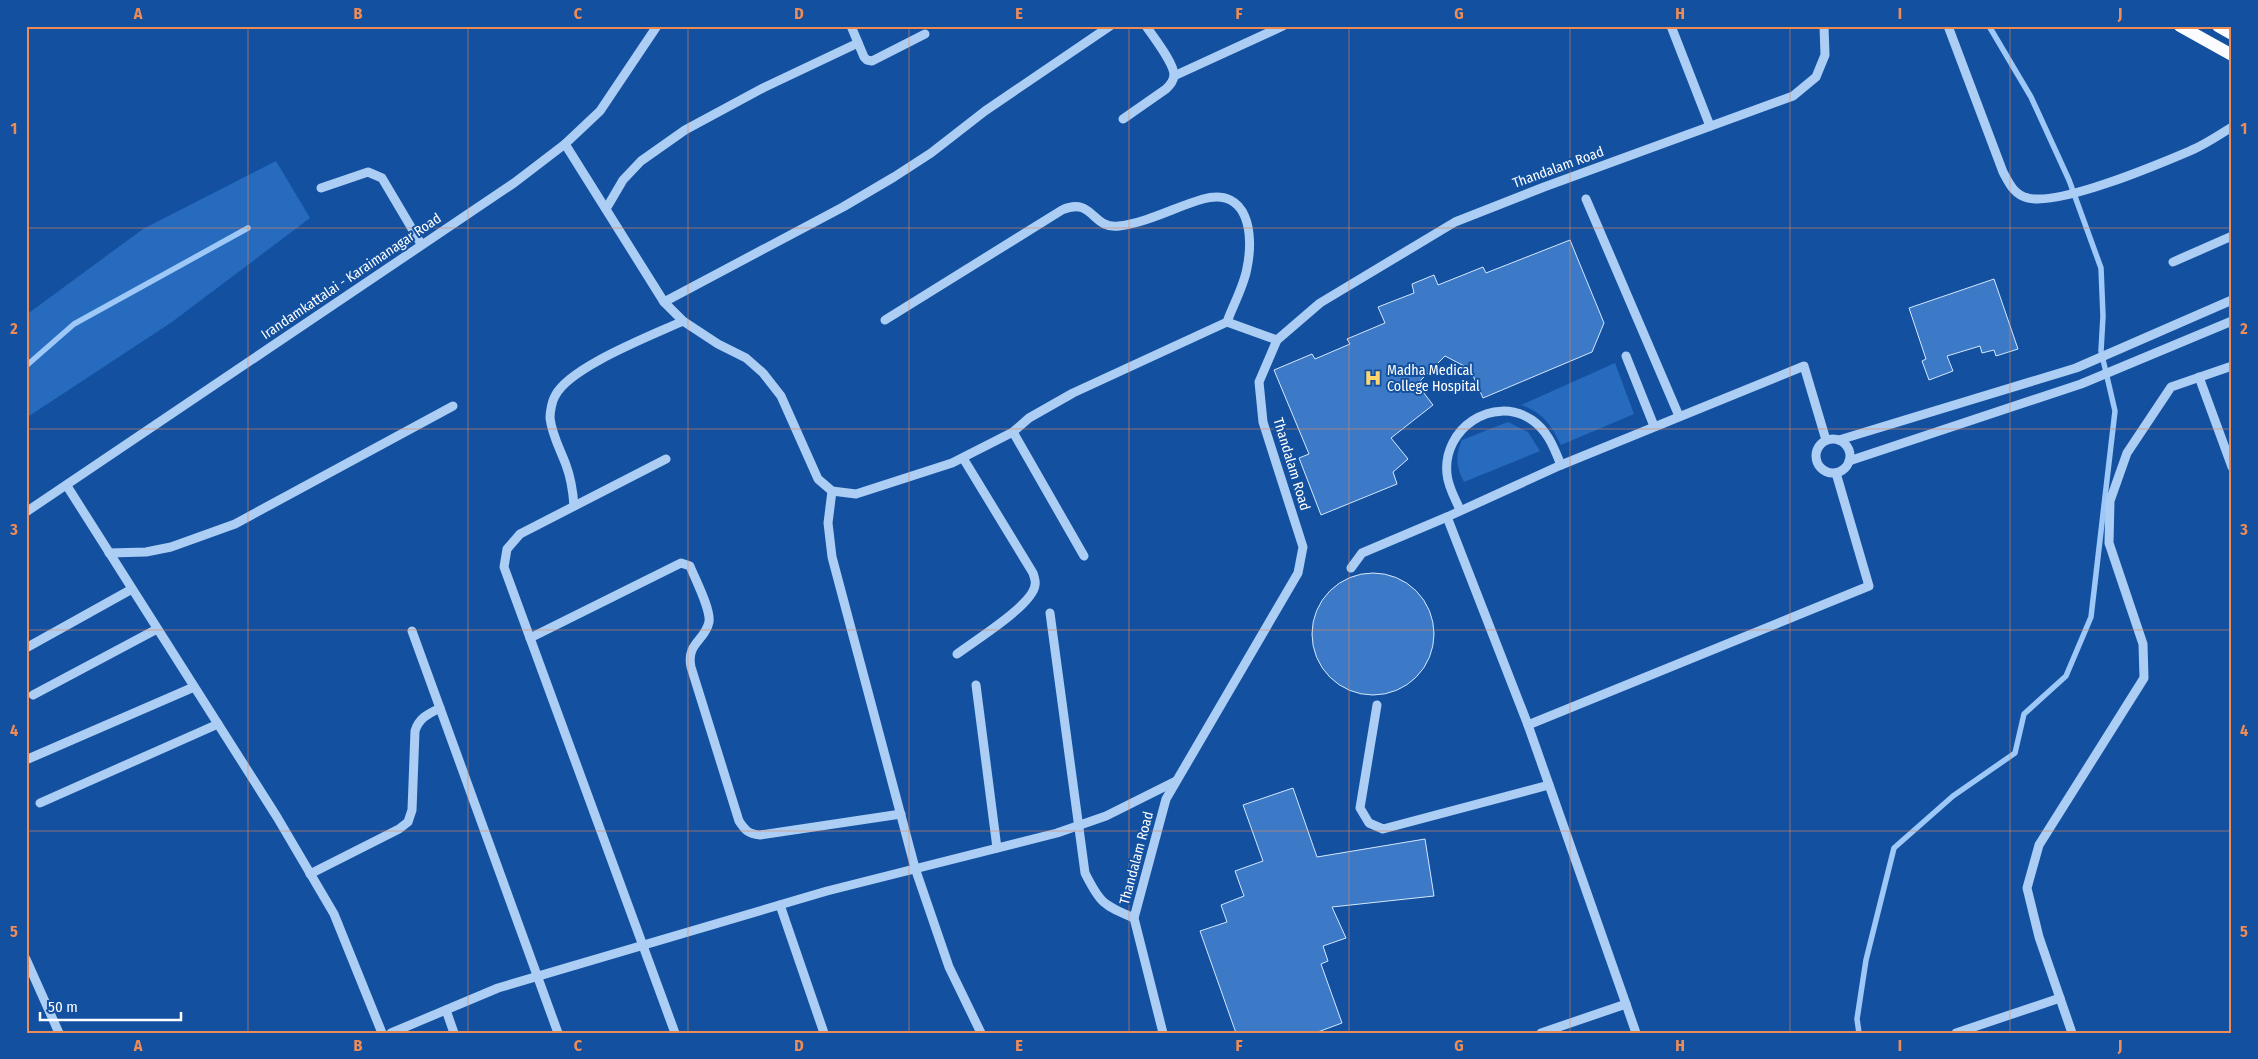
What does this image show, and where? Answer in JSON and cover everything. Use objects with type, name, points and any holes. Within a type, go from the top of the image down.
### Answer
[{"type":"main road","points":[[2180,26],[2232,55]]},
{"type":"main road","points":[[2218,26],[2232,34]]},
{"type":"street","name":"Irandamkattalai - Karaimanagar Road","points":[[26,512],[514,183],[565,144],[600,111],[657,26]]},
{"type":"street","points":[[851,26],[867,60],[872,60],[925,34]]},
{"type":"street","points":[[664,302],[843,207],[894,177],[931,153],[985,111],[1110,26]]},
{"type":"street","points":[[1123,119],[1166,89],[1174,76],[1172,66],[1146,26]]},
{"type":"street","points":[[1174,76],[1283,26]]},
{"type":"street","points":[[1671,26],[1710,126]]},
{"type":"street","name":"Thandalam Road","points":[[1163,1033],[1134,918],[1166,799],[1298,573],[1303,547],[1263,422],[1259,382],[1277,340],[1320,303],[1455,222],[1544,186],[1793,96],[1816,77],[1825,55],[1824,26]]},
{"type":"street","points":[[1948,26],[2003,172],[2012,189],[2028,198],[2051,199],[2088,190],[2193,149],[2232,127]]},
{"type":"street","points":[[606,210],[623,180],[640,161],[684,130],[763,88],[858,43]]},
{"type":"street","points":[[565,144],[664,302],[683,321],[746,358],[763,373],[781,396],[818,479],[832,491],[856,494],[964,458],[1013,432],[1029,418],[1073,393],[1227,322],[1277,340]]},
{"type":"street","points":[[321,188],[368,172],[382,178],[421,244]]},
{"type":"street","points":[[885,320],[1073,205],[1085,208],[1100,222],[1116,227],[1142,222],[1204,199],[1224,197],[1239,206],[1249,227],[1247,269],[1227,322]]},
{"type":"street","points":[[1586,199],[1679,416]]},
{"type":"street","points":[[2173,262],[2232,236]]},
{"type":"street","points":[[1839,440],[1847,446],[1849,461],[1844,469],[1836,473],[1828,472],[1818,464],[1817,450],[1826,440],[1839,440],[2076,368],[2232,300]]},
{"type":"street","points":[[574,506],[567,466],[553,434],[550,415],[555,395],[572,377],[605,357],[683,321]]},
{"type":"street","points":[[1849,461],[2081,384],[2232,321]]},
{"type":"street","points":[[1626,356],[1654,426]]},
{"type":"street","points":[[1351,568],[1362,553],[1447,517],[1560,465],[1804,366],[1826,440]]},
{"type":"street","points":[[2072,1033],[2038,937],[2027,888],[2039,844],[2144,678],[2143,644],[2109,543],[2110,501],[2127,453],[2171,387],[2232,366]]},
{"type":"street","points":[[2076,368],[2081,384]]},
{"type":"street","points":[[2199,377],[2232,467]]},
{"type":"street","points":[[109,553],[146,552],[171,548],[235,524],[453,406]]},
{"type":"street","points":[[1460,510],[1447,476],[1447,456],[1454,438],[1467,423],[1484,414],[1504,411],[1514,412],[1532,420],[1546,434],[1560,465]]},
{"type":"street","points":[[1013,432],[1084,556]]},
{"type":"street","points":[[957,654],[1020,608],[1030,596],[1035,585],[1033,573],[964,458]]},
{"type":"street","points":[[666,459],[520,534],[507,549],[504,568],[675,1033]]},
{"type":"street","points":[[1528,725],[1869,586],[1836,473]]},
{"type":"street","points":[[67,486],[218,724],[334,914],[382,1033]]},
{"type":"street","points":[[832,491],[828,523],[832,557],[915,868],[949,966],[981,1033]]},
{"type":"street","points":[[1447,517],[1528,725],[1636,1033]]},
{"type":"street","points":[[530,638],[681,563],[686,563],[690,566],[708,611],[709,622],[703,634],[690,650],[690,667],[739,821],[745,830],[751,834],[760,835],[901,814]]},
{"type":"street","points":[[26,648],[132,589]]},
{"type":"street","points":[[1050,613],[1085,873],[1096,895],[1109,907],[1134,918]]},
{"type":"street","points":[[32,695],[157,629]]},
{"type":"street","points":[[412,631],[558,1033]]},
{"type":"street","points":[[976,685],[997,848]]},
{"type":"street","points":[[28,759],[194,687]]},
{"type":"street","points":[[1377,705],[1360,808],[1369,822],[1383,829],[1549,785]]},
{"type":"street","points":[[310,874],[399,829],[408,822],[412,810],[415,731],[417,723],[423,717],[440,708]]},
{"type":"street","points":[[40,803],[218,724]]},
{"type":"street","points":[[391,1033],[498,988],[780,905],[1078,826],[1106,816],[1176,781]]},
{"type":"street","points":[[780,905],[824,1033]]},
{"type":"street","points":[[26,959],[59,1033]]},
{"type":"street","points":[[1956,1033],[2060,998]]},
{"type":"street","points":[[1541,1033],[1626,1004]]},
{"type":"street","points":[[446,1010],[454,1033]]},
{"type":"shaded area","points":[[276,161],[310,218],[172,322],[26,418],[26,315],[143,229]]},
{"type":"shaded area","points":[[1615,363],[1634,414],[1561,445],[1554,431],[1541,415],[1521,405]]},
{"type":"shaded area","points":[[1508,422],[1528,432],[1540,451],[1464,482],[1457,461],[1462,440]]},
{"type":"building","name":"Madha Medical College Hospital","points":[[1570,240],[1604,323],[1592,352],[1483,398],[1470,369],[1445,356],[1417,384],[1433,405],[1391,438],[1408,459],[1393,472],[1397,484],[1321,515],[1299,458],[1309,454],[1274,370],[1312,354],[1315,359],[1350,344],[1347,339],[1385,323],[1378,307],[1414,293],[1412,284],[1434,275],[1438,285],[1483,267],[1486,273]]},
{"type":"building","points":[[1994,279],[2018,349],[1996,356],[1994,350],[1982,353],[1980,346],[1947,356],[1953,371],[1929,380],[1922,361],[1926,359],[1909,308]]},
{"type":"building","points":[[1373,573],[1385,574],[1396,578],[1407,583],[1416,591],[1424,600],[1429,611],[1433,622],[1433,646],[1429,657],[1424,668],[1416,677],[1407,685],[1396,690],[1385,694],[1373,695],[1361,694],[1350,690],[1339,685],[1330,677],[1322,668],[1317,657],[1313,646],[1312,634],[1313,622],[1317,611],[1322,600],[1330,591],[1339,583],[1350,578],[1361,574]]},
{"type":"building","points":[[1293,788],[1317,857],[1425,839],[1434,896],[1332,907],[1346,938],[1323,946],[1328,961],[1321,964],[1342,1023],[1315,1033],[1236,1033],[1200,931],[1227,922],[1221,905],[1244,896],[1235,871],[1263,861],[1243,805]]},
{"type":"waterway","points":[[1859,1033],[1857,1019],[1866,960],[1894,848],[1953,796],[2015,753],[2024,714],[2066,676],[2091,617],[2115,411],[2101,351],[2103,316],[2101,268],[2069,180],[2031,97],[1989,26]]},
{"type":"waterway","points":[[26,366],[74,324],[248,228]]},
{"type":"place","name":"Madha Medical College Hospital","points":[[1373,378]]}]
